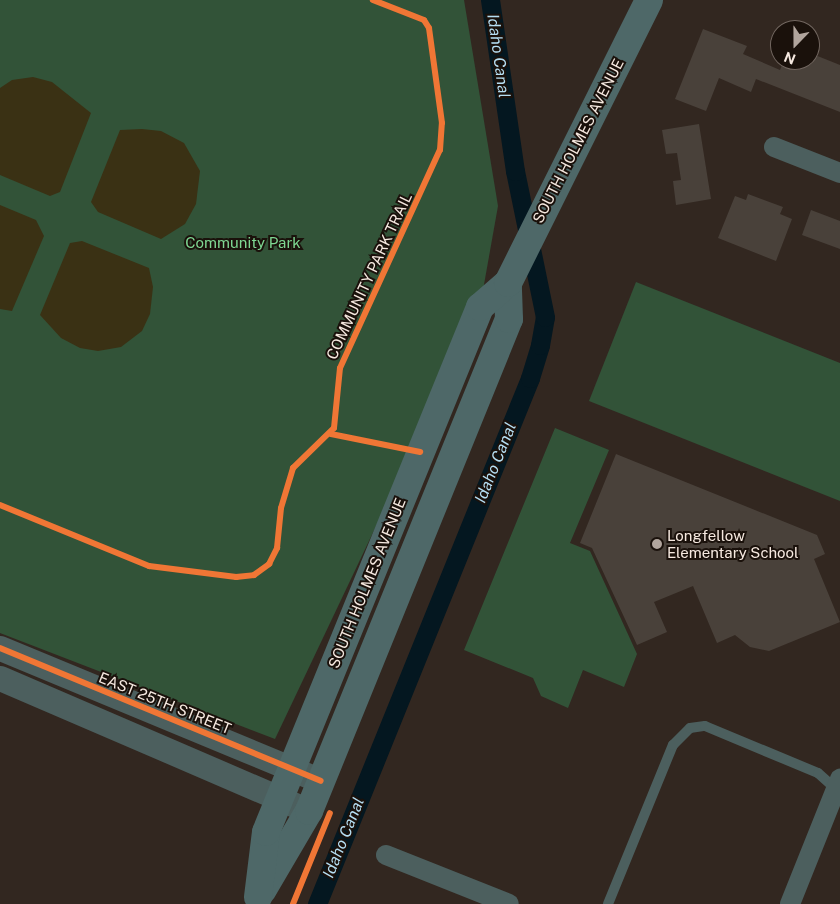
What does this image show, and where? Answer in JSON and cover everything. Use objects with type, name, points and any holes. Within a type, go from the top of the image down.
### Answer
[{"type":"main road","name":"SOUTH HOLMES AVENUE","points":[[257,900],[266,832],[480,307],[508,282],[648,0]]},
{"type":"main road","name":"SOUTH HOLMES AVENUE","points":[[257,900],[309,811],[509,319],[508,282]]},
{"type":"street","points":[[774,147],[840,173]]},
{"type":"street","name":"EAST 25TH STREET","points":[[0,648],[321,781]]},
{"type":"street","points":[[0,678],[309,811]]},
{"type":"street","points":[[790,904],[839,787]]},
{"type":"street","points":[[386,855],[509,904]]},
{"type":"lane","points":[[608,904],[673,745],[690,728],[705,726],[818,773],[839,787]]},
{"type":"green space","name":"Community Park","points":[[0,0],[464,0],[498,206],[480,307],[275,739],[0,633]]},
{"type":"green space","points":[[636,282],[840,363],[840,501],[589,401]]},
{"type":"green space","points":[[555,428],[609,450],[570,543],[590,551],[637,654],[624,687],[583,670],[568,708],[541,696],[533,678],[464,650]]},
{"type":"sand","points":[[33,77],[52,82],[91,113],[60,192],[50,196],[0,175],[0,88],[12,80]]},
{"type":"sand","points":[[142,129],[161,131],[184,143],[200,171],[196,204],[185,224],[161,239],[98,212],[91,202],[120,130]]},
{"type":"sand","points":[[0,205],[36,220],[44,236],[12,311],[0,309]]},
{"type":"sand","points":[[82,241],[149,268],[153,287],[150,314],[142,331],[121,347],[98,351],[80,348],[61,338],[40,315],[70,243]]},
{"type":"building","points":[[703,29],[747,46],[743,54],[770,66],[770,70],[820,70],[820,57],[840,65],[840,112],[756,79],[751,92],[719,78],[706,111],[675,99]]},
{"type":"building","points":[[699,124],[711,199],[676,205],[673,181],[681,180],[677,153],[666,154],[662,130]]},
{"type":"building","points":[[748,194],[783,207],[780,214],[792,219],[776,261],[718,238],[735,196],[746,200]]},
{"type":"building","points":[[811,210],[840,221],[840,249],[802,235]]},
{"type":"building","points":[[616,454],[817,535],[825,554],[814,559],[840,622],[769,651],[750,647],[735,635],[717,643],[693,586],[654,602],[667,632],[637,645],[592,548],[580,543]]},
{"type":"waterway","name":"Idaho Canal","points":[[317,904],[530,378],[540,345],[545,317],[515,171],[490,0]]},
{"type":"cycle path","name":"COMMUNITY PARK TRAIL","points":[[0,505],[149,566],[236,577],[254,575],[269,564],[277,548],[281,508],[293,468],[334,428],[340,368],[440,150],[442,123],[429,28],[424,20],[373,0]]},
{"type":"cycle path","points":[[331,434],[420,452]]},
{"type":"cycle path","points":[[0,648],[321,781]]},
{"type":"cycle path","points":[[293,904],[330,813]]},
{"type":"place","name":"Longfellow Elementary School","points":[[657,544]]}]
